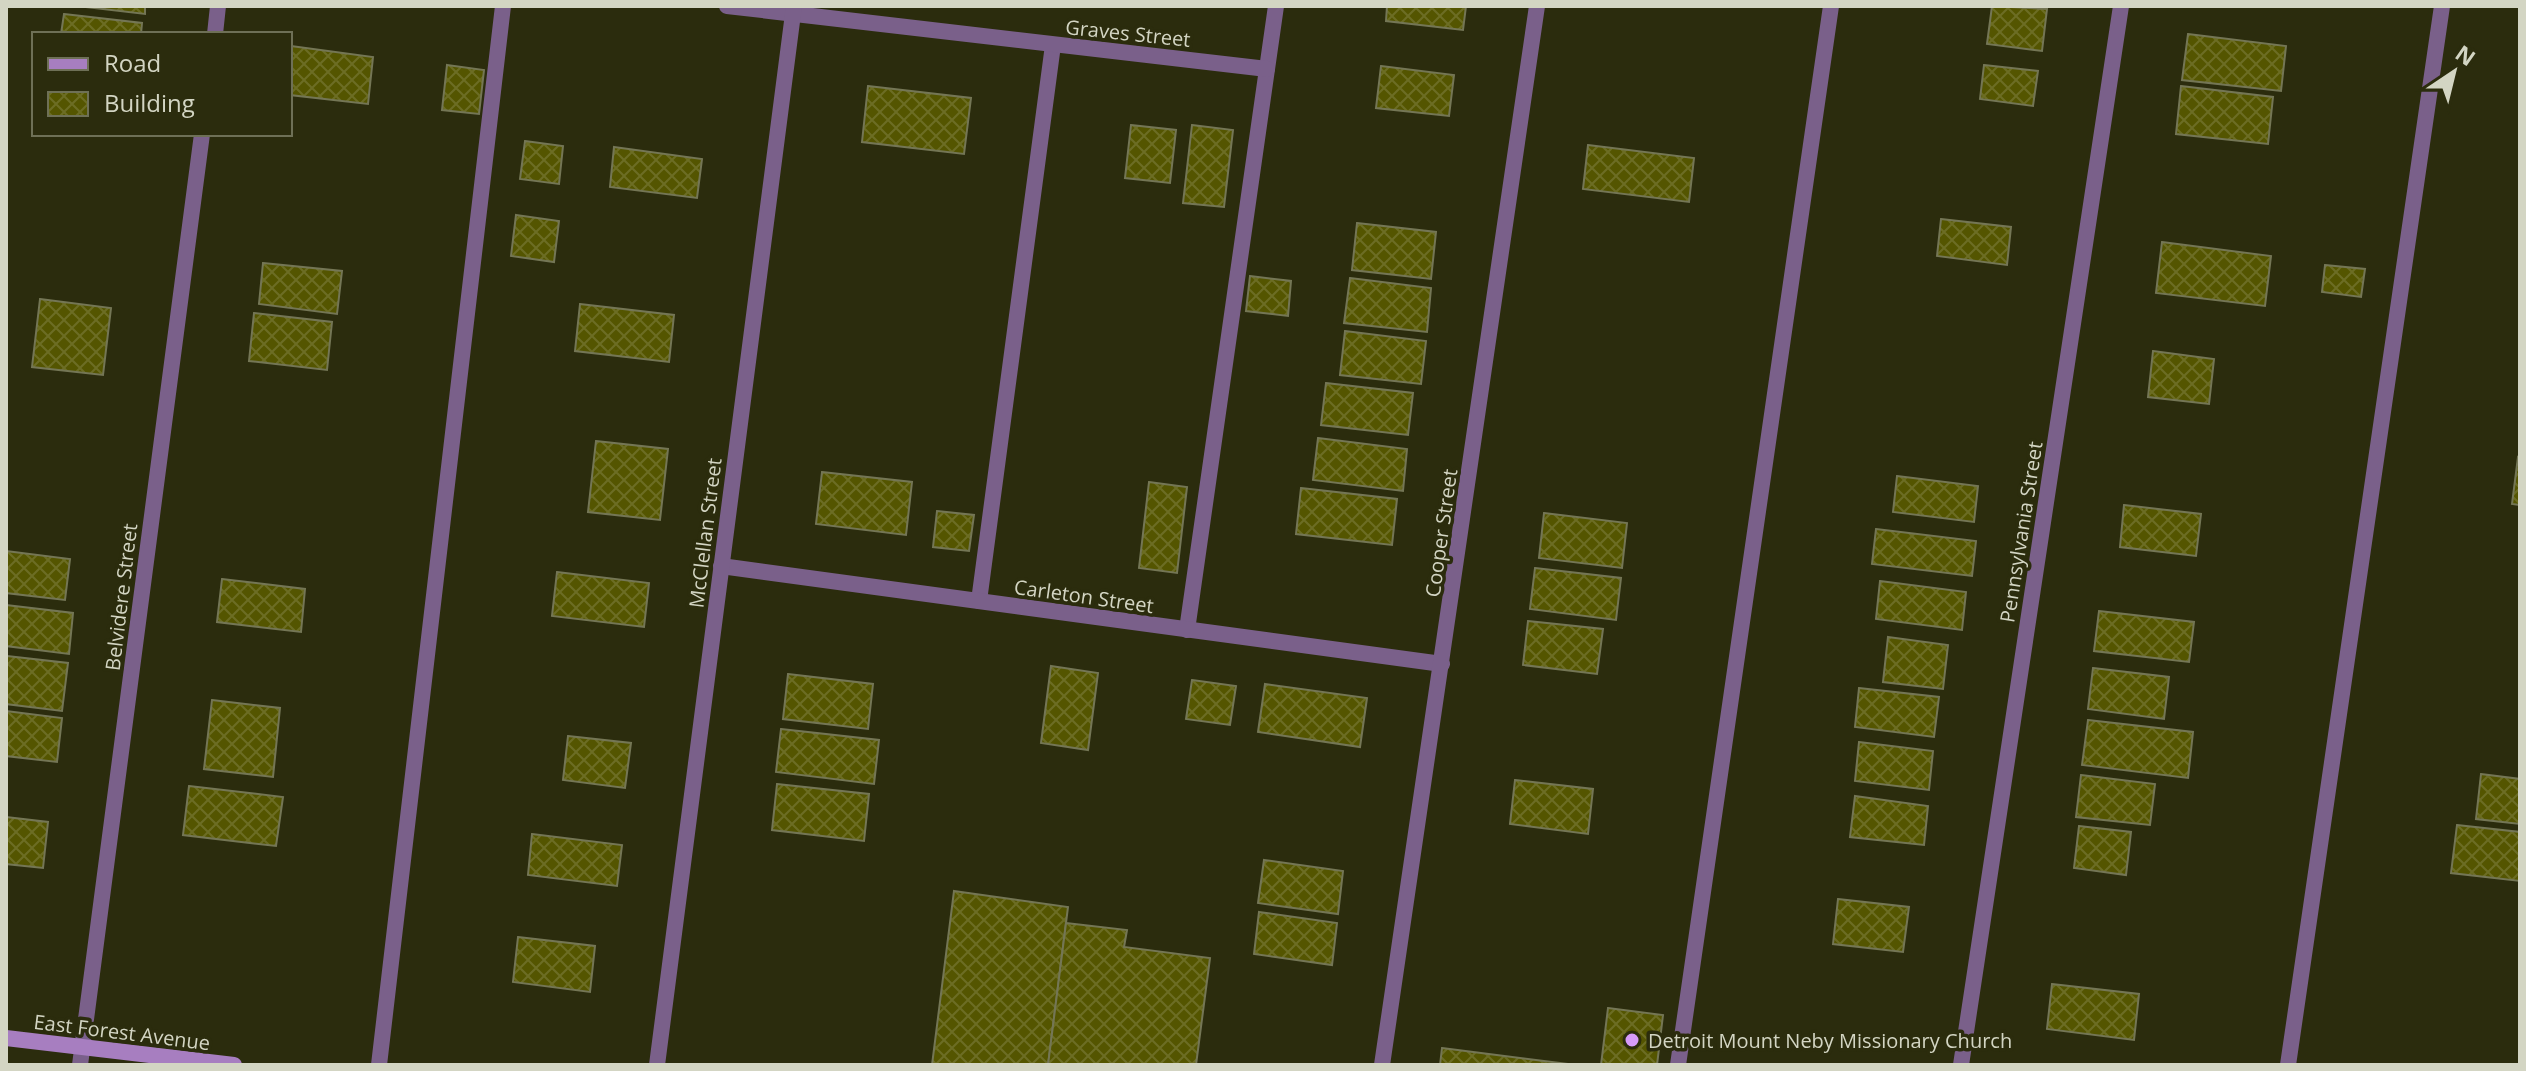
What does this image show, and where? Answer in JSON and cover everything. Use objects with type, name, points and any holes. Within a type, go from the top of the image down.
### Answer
[{"type":"main road","name":"East Forest Avenue","points":[[6,1038],[234,1065]]},
{"type":"street","points":[[215,32],[218,6]]},
{"type":"street","points":[[379,1065],[503,6]]},
{"type":"street","name":"Graves Street","points":[[727,6],[794,10],[1053,45],[1267,69]]},
{"type":"street","points":[[1187,630],[1276,6]]},
{"type":"street","name":"Cooper Street","points":[[1382,1065],[1537,6]]},
{"type":"street","points":[[1678,1065],[1831,6]]},
{"type":"street","name":"Pennsylvania Street","points":[[1961,1065],[2121,6]]},
{"type":"street","points":[[2288,1065],[2442,6]]},
{"type":"street","name":"McClellan Street","points":[[657,1065],[794,10]]},
{"type":"street","points":[[979,601],[1053,45]]},
{"type":"street","name":"Belvidere Street","points":[[80,1065],[202,136]]},
{"type":"street","name":"Carleton Street","points":[[721,566],[1442,664]]},
{"type":"building","points":[[77,6],[145,6],[145,14]]},
{"type":"building","points":[[1387,6],[1466,6],[1463,30],[1386,21]]},
{"type":"building","points":[[1992,6],[2047,9],[2042,51],[1987,44]]},
{"type":"building","points":[[64,14],[142,23],[141,32],[61,32]]},
{"type":"building","points":[[2188,34],[2286,46],[2281,91],[2182,80]]},
{"type":"building","points":[[292,46],[373,57],[368,104],[292,95]]},
{"type":"building","points":[[447,65],[484,70],[479,114],[442,110]]},
{"type":"building","points":[[1984,65],[2038,71],[2033,106],[1980,99]]},
{"type":"building","points":[[1381,66],[1454,75],[1449,116],[1376,108]]},
{"type":"building","points":[[868,86],[971,98],[964,154],[862,142]]},
{"type":"building","points":[[2181,86],[2273,97],[2268,144],[2176,134]]},
{"type":"building","points":[[1131,125],[1176,130],[1170,183],[1125,178]]},
{"type":"building","points":[[1192,125],[1233,130],[1224,207],[1183,203]]},
{"type":"building","points":[[525,141],[563,146],[559,184],[520,179]]},
{"type":"building","points":[[1588,145],[1694,158],[1689,202],[1583,189]]},
{"type":"building","points":[[614,147],[702,159],[697,198],[610,187]]},
{"type":"building","points":[[516,215],[559,221],[554,262],[511,256]]},
{"type":"building","points":[[1941,219],[2011,227],[2007,265],[1937,256]]},
{"type":"building","points":[[1357,223],[1436,232],[1431,279],[1352,270]]},
{"type":"building","points":[[2162,242],[2271,256],[2265,306],[2156,293]]},
{"type":"building","points":[[263,263],[342,271],[337,314],[259,304]]},
{"type":"building","points":[[2325,265],[2365,269],[2361,297],[2322,292]]},
{"type":"building","points":[[1250,276],[1291,281],[1288,316],[1246,311]]},
{"type":"building","points":[[1350,278],[1431,288],[1427,332],[1344,323]]},
{"type":"building","points":[[40,299],[111,308],[103,375],[32,367]]},
{"type":"building","points":[[580,304],[674,315],[669,362],[575,351]]},
{"type":"building","points":[[254,313],[332,322],[327,370],[249,361]]},
{"type":"building","points":[[1345,331],[1426,341],[1421,384],[1340,375]]},
{"type":"building","points":[[2153,351],[2214,359],[2209,404],[2148,397]]},
{"type":"building","points":[[1326,383],[1413,393],[1408,435],[1321,425]]},
{"type":"building","points":[[1318,438],[1407,449],[1403,491],[1313,480]]},
{"type":"building","points":[[596,441],[668,449],[660,520],[588,512]]},
{"type":"building","points":[[2520,458],[2520,505],[2512,504]]},
{"type":"building","points":[[822,472],[912,482],[906,535],[816,524]]},
{"type":"building","points":[[1897,476],[1978,486],[1974,522],[1893,512]]},
{"type":"building","points":[[1149,482],[1187,487],[1177,573],[1139,568]]},
{"type":"building","points":[[1301,488],[1397,499],[1392,545],[1296,534]]},
{"type":"building","points":[[2124,505],[2201,514],[2196,556],[2120,547]]},
{"type":"building","points":[[937,511],[974,515],[969,551],[933,547]]},
{"type":"building","points":[[1544,513],[1627,523],[1622,568],[1539,558]]},
{"type":"building","points":[[1876,529],[1976,541],[1972,576],[1872,564]]},
{"type":"building","points":[[6,551],[70,559],[65,600],[6,593]]},
{"type":"building","points":[[1535,568],[1621,578],[1616,620],[1530,609]]},
{"type":"building","points":[[557,572],[649,583],[644,627],[552,616]]},
{"type":"building","points":[[222,579],[305,589],[301,632],[217,622]]},
{"type":"building","points":[[1880,581],[1966,592],[1962,630],[1876,619]]},
{"type":"building","points":[[6,605],[73,613],[69,654],[6,646]]},
{"type":"building","points":[[2099,611],[2194,622],[2189,662],[2094,651]]},
{"type":"building","points":[[1528,621],[1603,629],[1597,674],[1523,665]]},
{"type":"building","points":[[1888,637],[1948,645],[1943,689],[1883,682]]},
{"type":"building","points":[[7,656],[68,663],[62,711],[6,704]]},
{"type":"building","points":[[1051,666],[1098,673],[1088,750],[1041,743]]},
{"type":"building","points":[[2093,668],[2169,677],[2164,719],[2088,709]]},
{"type":"building","points":[[788,674],[873,684],[868,729],[783,719]]},
{"type":"building","points":[[1192,680],[1236,686],[1230,725],[1186,719]]},
{"type":"building","points":[[1265,684],[1367,698],[1360,747],[1258,732]]},
{"type":"building","points":[[1859,688],[1939,697],[1934,737],[1855,727]]},
{"type":"building","points":[[212,700],[280,708],[273,777],[204,769]]},
{"type":"building","points":[[6,711],[62,718],[57,762],[6,756]]},
{"type":"building","points":[[2088,720],[2193,732],[2188,778],[2082,765]]},
{"type":"building","points":[[781,729],[879,740],[874,784],[776,772]]},
{"type":"building","points":[[568,736],[631,743],[625,788],[563,780]]},
{"type":"building","points":[[1859,742],[1933,751],[1929,790],[1855,781]]},
{"type":"building","points":[[2481,774],[2520,779],[2520,824],[2476,819]]},
{"type":"building","points":[[2081,775],[2155,784],[2150,825],[2076,817]]},
{"type":"building","points":[[1515,780],[1593,789],[1588,834],[1510,824]]},
{"type":"building","points":[[777,784],[869,794],[864,841],[772,830]]},
{"type":"building","points":[[189,786],[283,797],[276,846],[183,835]]},
{"type":"building","points":[[1855,796],[1928,806],[1924,845],[1850,837]]},
{"type":"building","points":[[6,817],[48,822],[43,868],[6,864]]},
{"type":"building","points":[[2457,825],[2520,832],[2520,881],[2451,873]]},
{"type":"building","points":[[2079,826],[2131,832],[2126,875],[2074,868]]},
{"type":"building","points":[[532,834],[622,845],[617,886],[528,875]]},
{"type":"building","points":[[1264,860],[1343,871],[1338,914],[1258,903]]},
{"type":"building","points":[[954,891],[1068,907],[1048,1065],[932,1065]]},
{"type":"building","points":[[1838,899],[1909,907],[1903,952],[1833,944]]},
{"type":"building","points":[[1259,912],[1337,923],[1332,965],[1254,954]]},
{"type":"building","points":[[1066,923],[1127,930],[1124,947],[1210,958],[1196,1065],[1048,1065]]},
{"type":"building","points":[[518,937],[595,946],[590,992],[513,982]]},
{"type":"building","points":[[2052,984],[2139,994],[2134,1040],[2047,1029]]},
{"type":"building","name":"Detroit Mount Neby Missionary Church","points":[[1608,1008],[1663,1015],[1657,1065],[1601,1065]]},
{"type":"building","points":[[1442,1048],[1576,1065],[1440,1065]]},
{"type":"place","name":"Detroit Mount Neby Missionary Church","points":[[1632,1040]]}]
